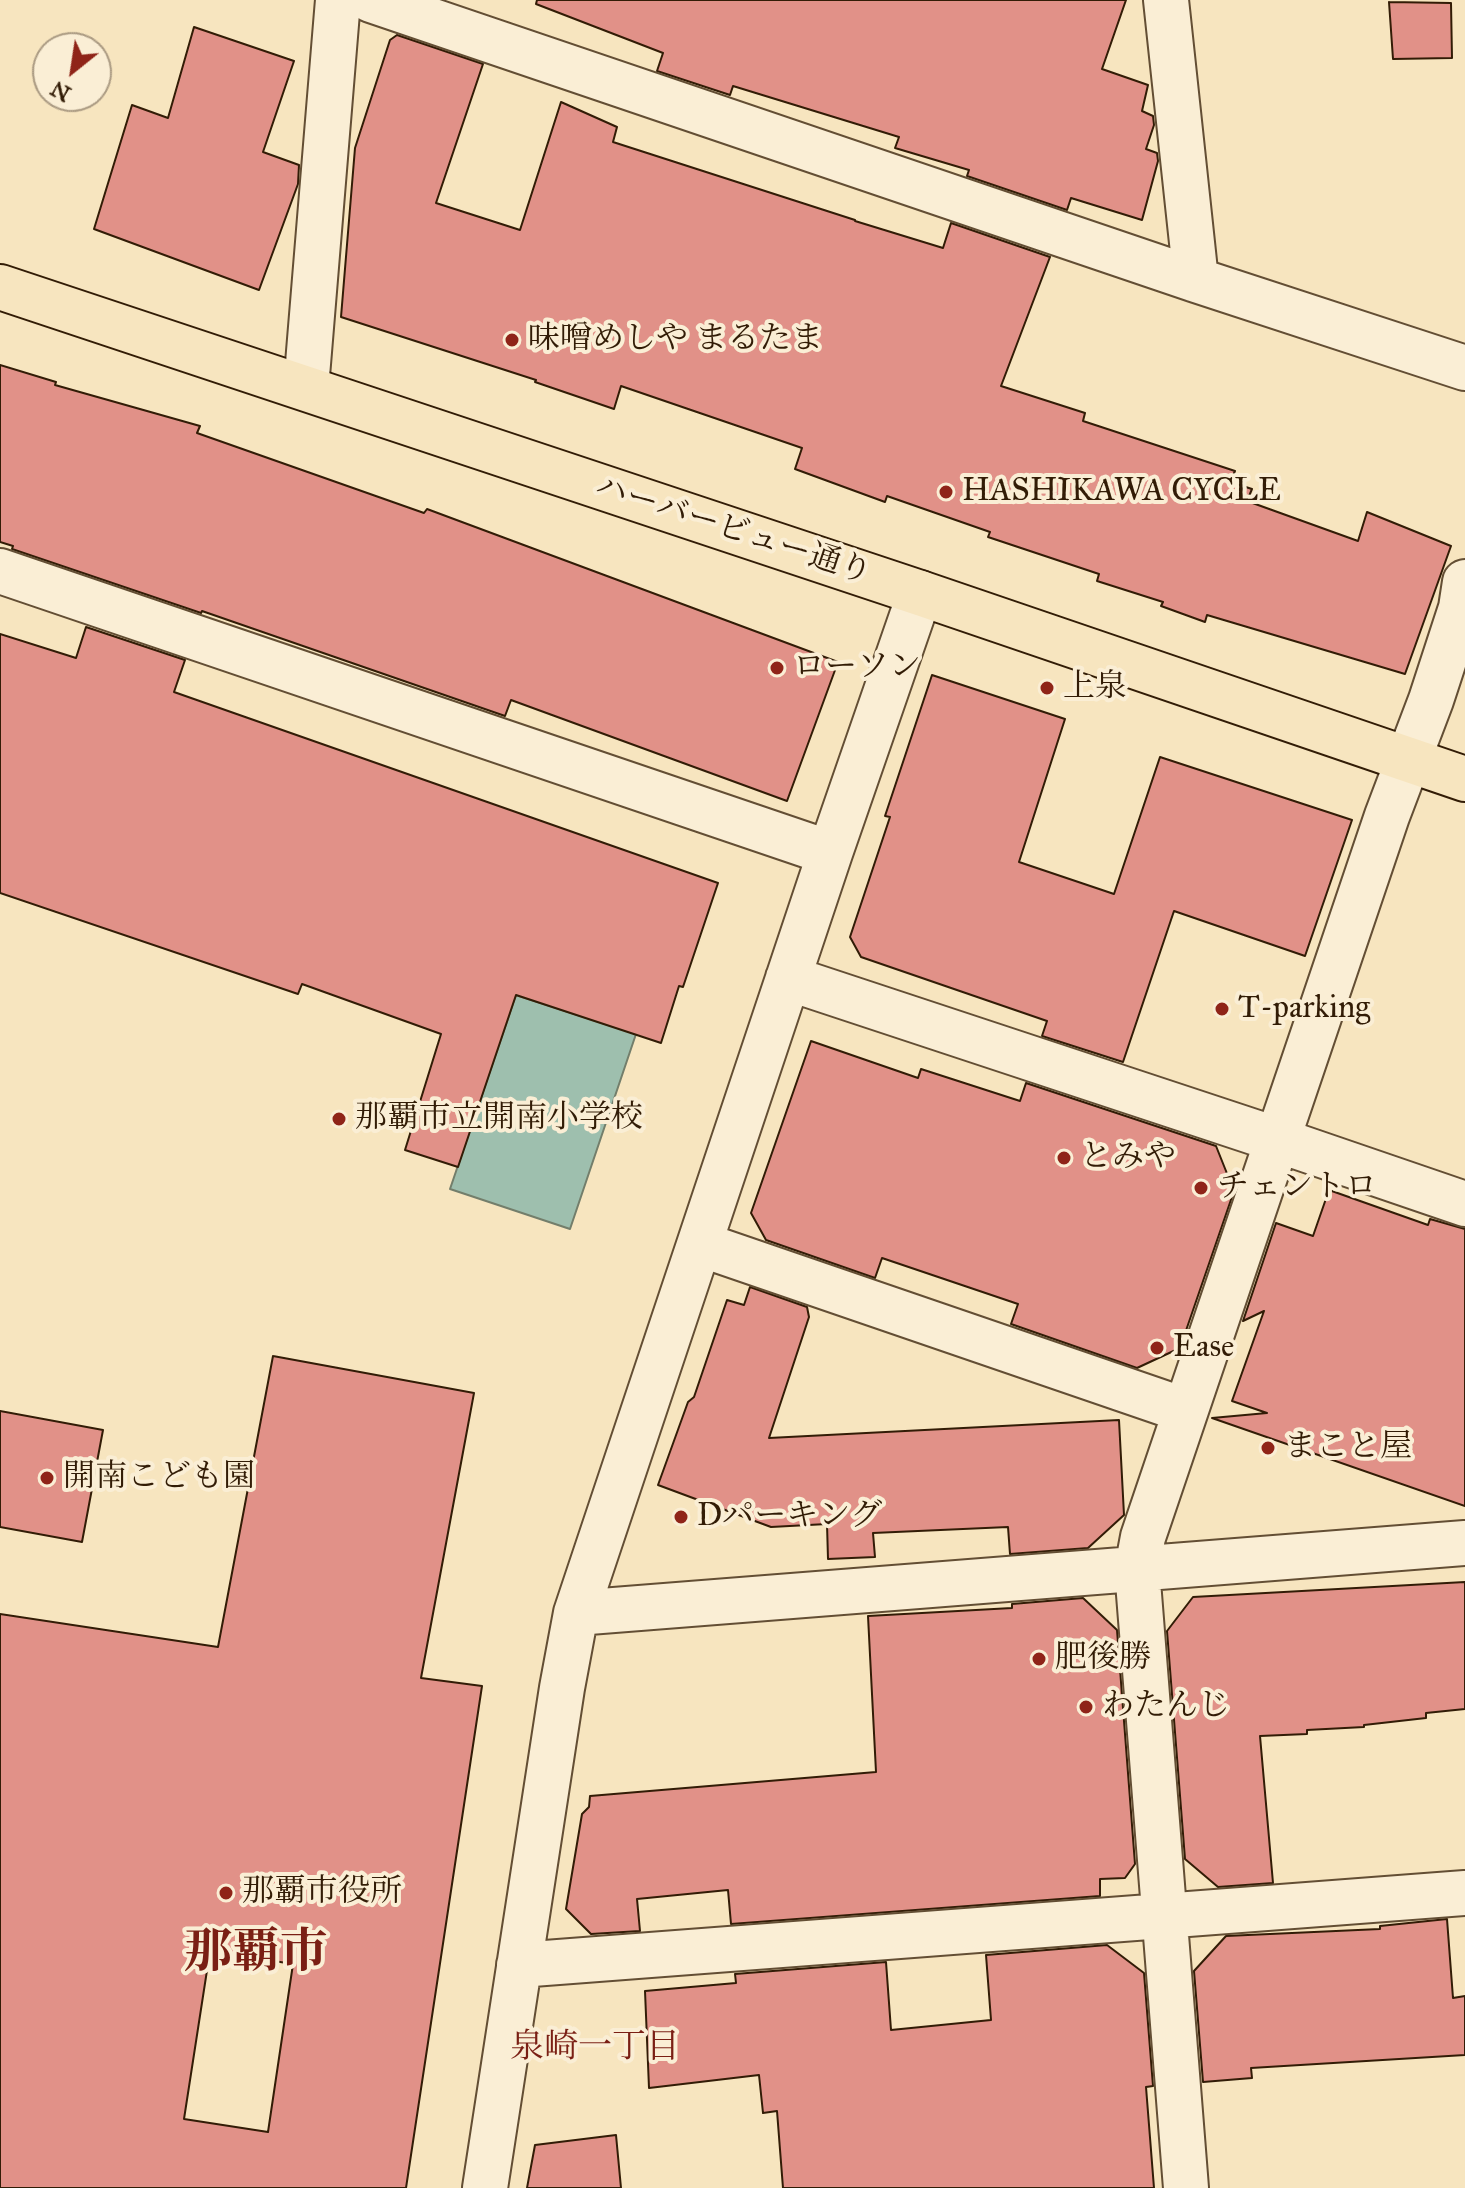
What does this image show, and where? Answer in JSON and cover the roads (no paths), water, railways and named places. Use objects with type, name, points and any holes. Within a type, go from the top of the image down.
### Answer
[{"type":"main road","name":"ハーバービュー通り","points":[[0,287],[920,593],[1465,779]]},
{"type":"street","points":[[306,388],[338,0]]},
{"type":"street","points":[[371,0],[1465,368]]},
{"type":"street","points":[[1166,0],[1196,280]]},
{"type":"street","points":[[0,571],[830,853]]},
{"type":"street","points":[[1186,2188],[1137,1569],[1143,1537],[1184,1410],[1461,608],[1465,582]]},
{"type":"street","points":[[485,2188],[576,1613],[920,593]]},
{"type":"street","points":[[788,978],[1465,1204]]},
{"type":"street","points":[[700,1244],[1184,1410]]},
{"type":"street","points":[[576,1613],[1465,1543]]},
{"type":"street","points":[[519,1965],[1465,1893]]},
{"type":"place","name":"味噌めしや まるたま","points":[[512,340]]},
{"type":"place","name":"HASHIKAWA CYCLE","points":[[946,492]]},
{"type":"place","name":"ローソン","points":[[777,668]]},
{"type":"place","name":"上泉","points":[[1047,688]]},
{"type":"place","name":"T-parking","points":[[1222,1009]]},
{"type":"place","name":"那覇市立開南小学校","points":[[339,1119]]},
{"type":"place","name":"とみや","points":[[1064,1158]]},
{"type":"place","name":"チェントロ","points":[[1201,1188]]},
{"type":"place","name":"Ease","points":[[1157,1348]]},
{"type":"place","name":"まこと屋","points":[[1268,1448]]},
{"type":"place","name":"開南こども園","points":[[47,1478]]},
{"type":"place","name":"Dパーキング","points":[[681,1517]]},
{"type":"place","name":"肥後勝","points":[[1039,1659]]},
{"type":"place","name":"わたんじ","points":[[1086,1707]]},
{"type":"place","name":"那覇市役所","points":[[226,1893]]},
{"type":"district","name":"那覇市","points":[[256,1955]]},
{"type":"district","name":"泉崎一丁目","points":[[595,2049]]}]
